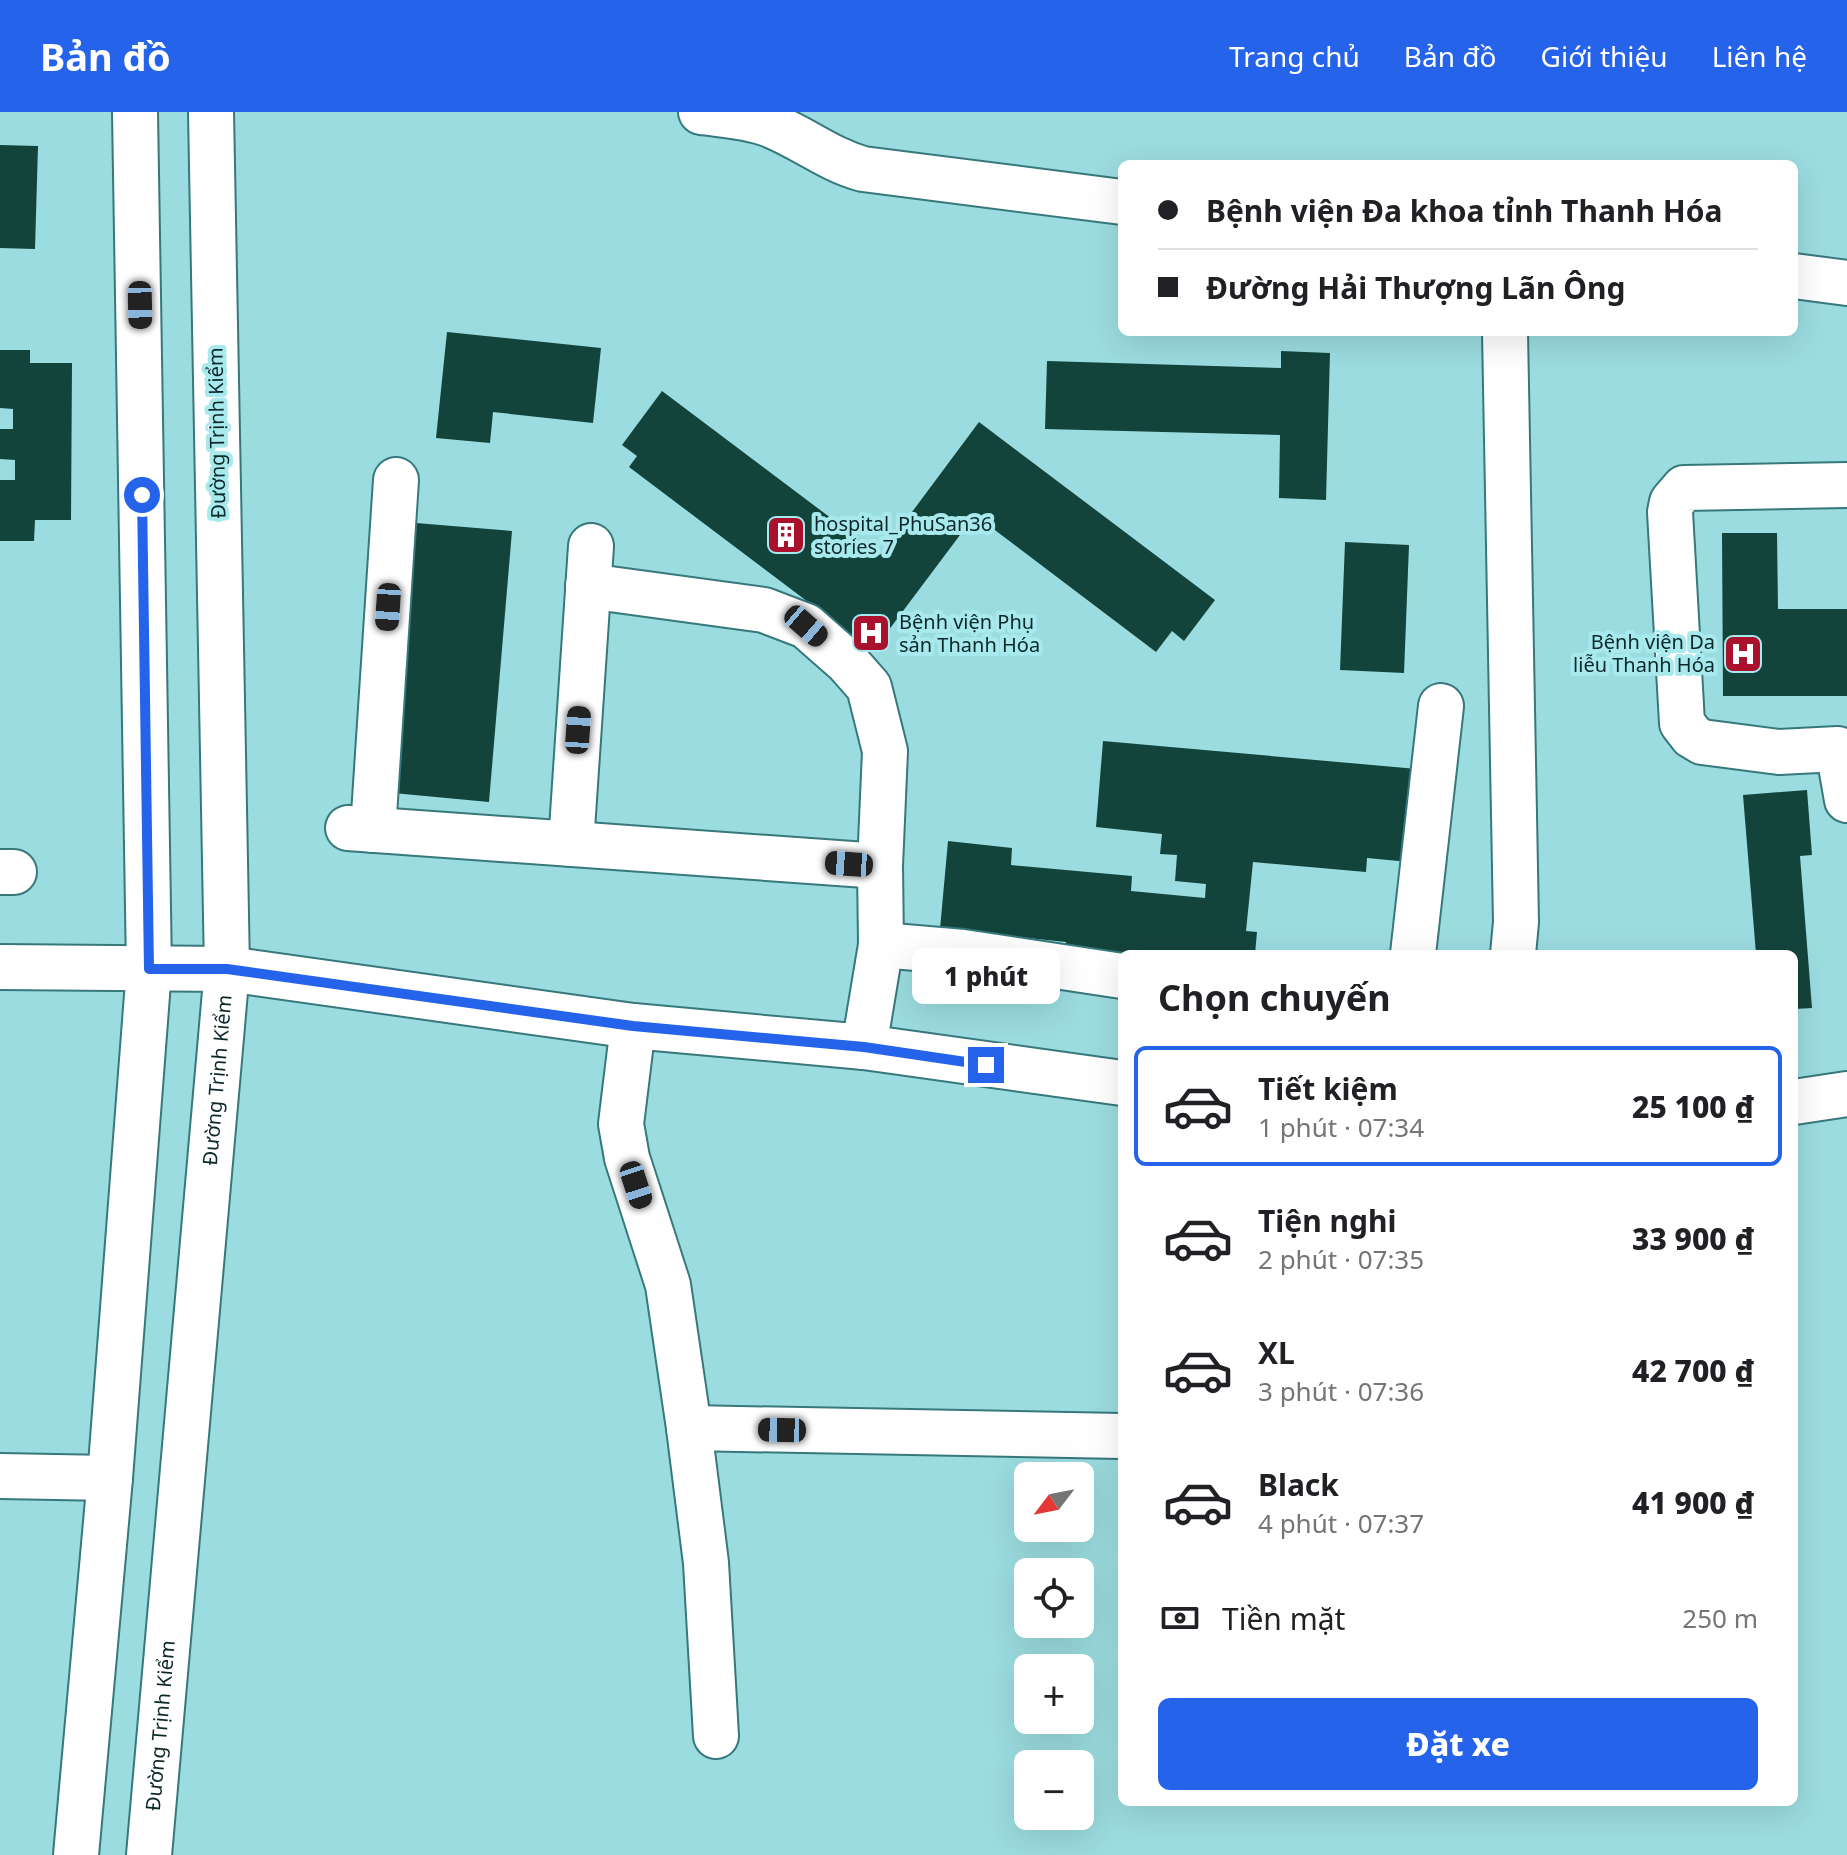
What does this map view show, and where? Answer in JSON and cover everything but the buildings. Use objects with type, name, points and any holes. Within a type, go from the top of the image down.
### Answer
[{"type":"main road","points":[[76,1855],[110,1478],[149,969],[135,112]]},
{"type":"main road","name":"Đường Trịnh Kiểm","points":[[149,1855],[227,969],[211,112]]},
{"type":"main road","points":[[701,112],[746,117],[770,125],[839,162],[863,169],[1118,201]]},
{"type":"main road","points":[[1798,277],[1847,283]]},
{"type":"main road","points":[[1505,336],[1516,906],[1513,950]]},
{"type":"main road","points":[[396,480],[361,829],[880,866]]},
{"type":"main road","points":[[1847,485],[1684,488],[1672,502],[1670,512],[1682,723],[1692,736],[1702,742],[1779,752],[1842,749],[1847,800]]},
{"type":"main road","points":[[571,844],[589,566],[764,610],[806,626],[847,662],[869,687],[885,751],[880,866],[881,945],[864,1047]]},
{"type":"main road","points":[[1413,950],[1441,706]]},
{"type":"main road","points":[[881,945],[963,952],[1118,975]]},
{"type":"main road","points":[[0,967],[227,969],[633,1026],[864,1047],[1118,1082]]},
{"type":"main road","points":[[633,1026],[621,1124],[627,1158],[668,1285],[706,1563],[716,1736]]},
{"type":"main road","points":[[1798,1101],[1847,1094]]},
{"type":"main road","points":[[689,1428],[1118,1436]]},
{"type":"main road","points":[[0,1476],[110,1478]]},
{"type":"place","name":"hospital_PhuSan36 stories 7","points":[[786,535]]},
{"type":"place","name":"Bệnh viện Phụ sản Thanh Hóa","points":[[871,633]]},
{"type":"place","name":"Bệnh viện Da liễu Thanh Hóa","points":[[1743,654]]},
{"type":"route","points":[[142,495],[149,969],[227,969],[633,1026],[864,1047],[986,1065]]}]
